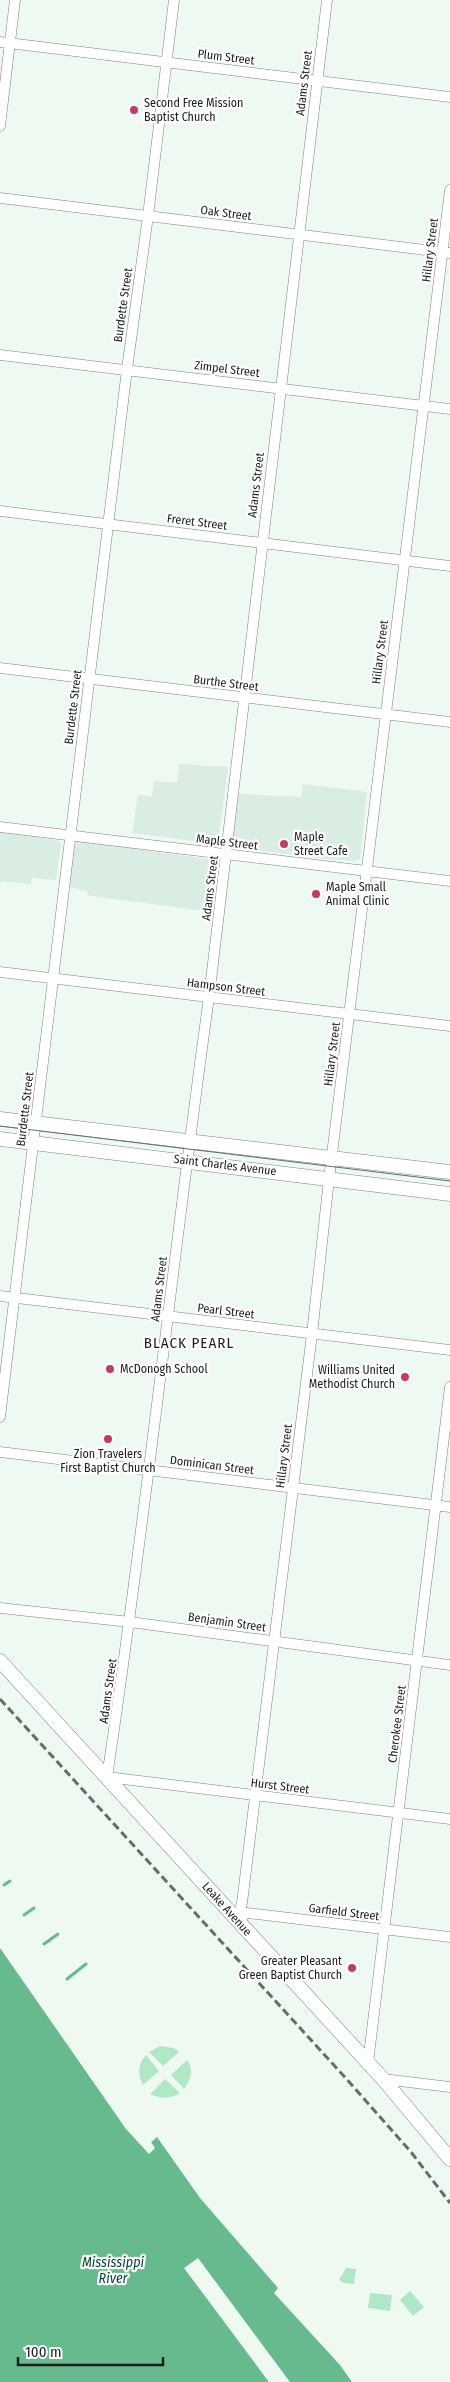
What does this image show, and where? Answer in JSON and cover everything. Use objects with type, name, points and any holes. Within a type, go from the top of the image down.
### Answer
[{"type":"main road","name":"Saint Charles Avenue","points":[[0,1119],[450,1172]]},
{"type":"main road","name":"Saint Charles Avenue","points":[[0,1139],[188,1160],[450,1194]]},
{"type":"main road","name":"Leake Avenue","points":[[0,1661],[368,2063],[450,2159]]},
{"type":"street","points":[[0,126],[5,43],[15,0]]},
{"type":"street","name":"Burdette Street","points":[[0,1417],[127,369],[148,216],[174,0]]},
{"type":"street","name":"Adams Street","points":[[108,1777],[130,1622],[190,1141],[210,997],[326,0]]},
{"type":"street","name":"Plum Street","points":[[5,43],[450,97]]},
{"type":"street","name":"Hillary Street","points":[[237,1920],[242,1903],[312,1334],[404,561],[446,252],[450,190]]},
{"type":"street","name":"Oak Street","points":[[0,198],[446,252]]},
{"type":"street","name":"Zimpel Street","points":[[0,355],[450,409]]},
{"type":"street","name":"Freret Street","points":[[0,511],[450,566]]},
{"type":"street","name":"Burthe Street","points":[[0,668],[450,722]]},
{"type":"street","name":"Maple Street","points":[[0,827],[450,881]]},
{"type":"street","name":"Hampson Street","points":[[0,972],[450,1026]]},
{"type":"street","name":"Pearl Street","points":[[0,1296],[450,1350]]},
{"type":"street","name":"Cherokee Street","points":[[368,2063],[450,1387]]},
{"type":"street","name":"Dominican Street","points":[[0,1452],[450,1507]]},
{"type":"street","name":"Benjamin Street","points":[[0,1608],[130,1622],[450,1665]]},
{"type":"street","name":"Hurst Street","points":[[108,1777],[450,1819]]},
{"type":"street","name":"Garfield Street","points":[[237,1920],[247,1913],[450,1937]]},
{"type":"street","points":[[383,2080],[450,2087]]},
{"type":"shaded area","points":[[179,764],[228,767],[218,844],[132,833],[138,795],[152,796],[154,781],[177,783]]},
{"type":"shaded area","points":[[303,784],[367,792],[360,859],[354,861],[326,859],[230,847],[238,794],[301,797]]},
{"type":"shaded area","points":[[0,830],[59,841],[61,844],[56,880],[32,878],[31,884],[1,881],[0,884]]},
{"type":"shaded area","points":[[79,841],[215,860],[212,912],[99,897],[88,895],[87,891],[70,887],[72,846]]},
{"type":"shaded area","points":[[160,2046],[174,2048],[179,2052],[163,2066],[149,2052]]},
{"type":"shaded area","points":[[146,2055],[159,2071],[143,2085],[139,2069]]},
{"type":"shaded area","points":[[187,2060],[191,2074],[184,2089],[171,2075]]},
{"type":"shaded area","points":[[165,2079],[180,2093],[165,2098],[150,2094]]},
{"type":"shaded area","points":[[346,2268],[356,2269],[354,2284],[344,2283],[339,2280]]},
{"type":"shaded area","points":[[410,2291],[424,2307],[413,2316],[400,2300]]},
{"type":"shaded area","points":[[370,2293],[392,2295],[390,2311],[368,2308]]},
{"type":"water","name":"Mississippi River","points":[[0,1930],[148,2144],[157,2137],[200,2198],[278,2288],[274,2293],[340,2365],[352,2382],[0,2382]]},
{"type":"pier","points":[[0,1927],[148,2141],[154,2136],[156,2138],[151,2142],[155,2148],[149,2154],[126,2129],[0,1948]]},
{"type":"pier","points":[[198,2258],[290,2382],[269,2382],[184,2268]]},
{"type":"waterway","points":[[4,1885],[10,1881]]},
{"type":"waterway","points":[[24,1915],[34,1908]]},
{"type":"waterway","points":[[44,1944],[58,1934]]},
{"type":"waterway","points":[[67,1979],[86,1964]]},
{"type":"tram line","points":[[0,1126],[450,1181]]},
{"type":"railway","points":[[0,1699],[342,2074],[411,2152],[450,2203]]},
{"type":"place","name":"Second Free Mission Baptist Church","points":[[134,110]]},
{"type":"place","name":"Maple Street Cafe","points":[[284,844]]},
{"type":"place","name":"Maple Small Animal Clinic","points":[[316,894]]},
{"type":"place","name":"McDonogh School","points":[[110,1369]]},
{"type":"place","name":"Williams United Methodist Church","points":[[405,1377]]},
{"type":"place","name":"Zion Travelers First Baptist Church","points":[[108,1439]]},
{"type":"place","name":"Greater Pleasant Green Baptist Church","points":[[352,1968]]},
{"type":"district","name":"BLACK PEARL","points":[[189,1343]]}]
